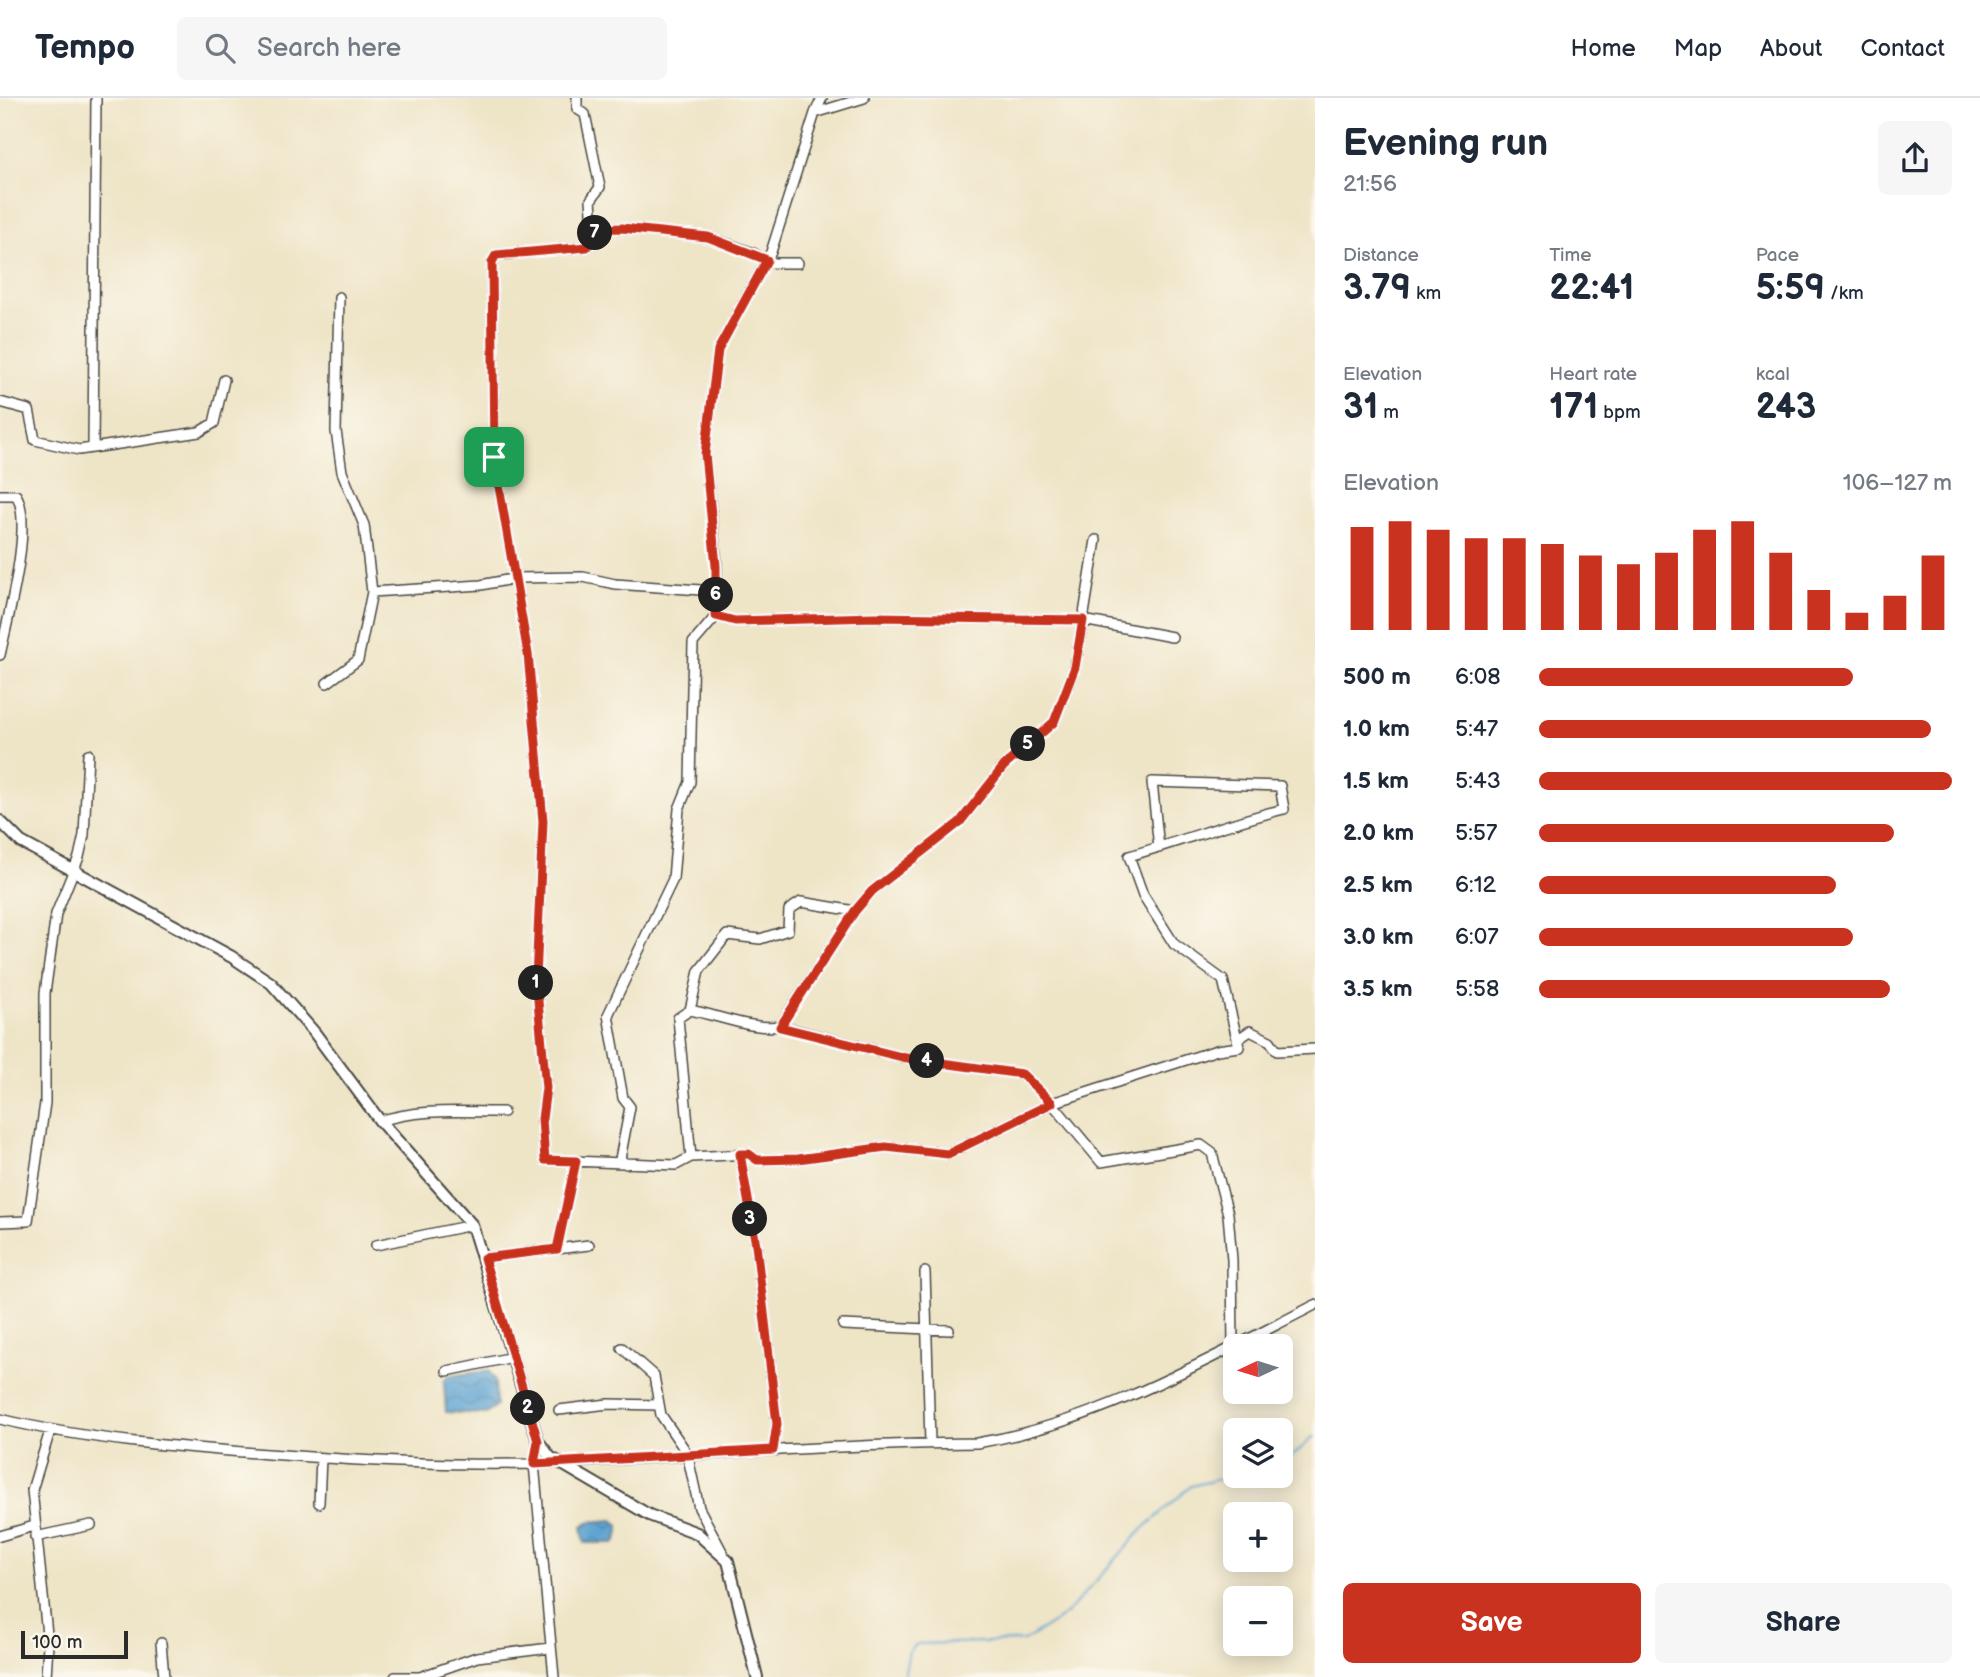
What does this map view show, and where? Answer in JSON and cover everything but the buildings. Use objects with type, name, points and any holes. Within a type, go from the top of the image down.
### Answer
[{"type":"main road","points":[[0,821],[21,842],[232,957],[271,983],[314,1032],[380,1121],[472,1225],[538,1441],[550,1457],[649,1515],[697,1533],[728,1562],[757,1677]]},
{"type":"street","points":[[93,448],[96,98]]},
{"type":"street","points":[[577,98],[577,109],[585,114],[600,187],[591,200],[590,217],[595,229],[594,238],[587,247],[496,255],[492,262],[494,457],[528,654],[543,821],[536,979],[546,1088],[542,1119],[545,1160],[676,1165],[691,1157],[749,1154],[757,1160],[798,1159],[886,1147],[948,1154],[1052,1103],[1217,1049],[1239,1047],[1223,980],[1174,944],[1143,895],[1129,856],[1159,848],[1223,824],[1284,808],[1280,786],[1152,782],[1159,848]]},
{"type":"street","points":[[626,1164],[620,1158],[630,1107],[623,1098],[608,1015],[673,879],[678,809],[690,782],[693,643],[716,616],[716,566],[705,454],[718,350],[767,260],[822,98]]},
{"type":"street","points":[[815,113],[864,98]]},
{"type":"street","points":[[595,229],[622,228],[708,237],[770,263],[799,263]]},
{"type":"street","points":[[327,683],[358,660],[372,592],[364,525],[342,471],[336,431],[339,297]]},
{"type":"street","points":[[0,402],[30,410],[35,440],[79,450],[199,432],[214,423],[224,380]]},
{"type":"street","points":[[0,495],[16,495],[22,503],[21,554],[0,655]]},
{"type":"street","points":[[780,1027],[855,911],[872,891],[960,822],[1004,766],[1054,722],[1075,667],[1096,540]]},
{"type":"street","points":[[372,592],[481,585],[517,578],[583,577],[615,584],[715,591]]},
{"type":"street","points":[[716,616],[735,621],[874,617],[1083,620],[1172,636]]},
{"type":"street","points":[[0,1222],[28,1222],[45,1103],[45,993],[56,914],[74,870],[84,835],[88,754]]},
{"type":"street","points":[[691,1157],[678,1018],[690,1010],[699,971],[727,935],[760,939],[788,930],[789,910],[802,902],[855,911]]},
{"type":"street","points":[[690,1010],[731,1018],[759,1029],[780,1027],[906,1058],[1022,1074],[1052,1103],[1101,1162],[1201,1145],[1212,1153],[1228,1214],[1232,1260],[1233,1334]]},
{"type":"street","points":[[1237,1040],[1250,1031],[1270,1041],[1277,1051],[1315,1049]]},
{"type":"street","points":[[380,1121],[398,1115],[438,1111],[503,1112]]},
{"type":"street","points":[[740,1154],[756,1245],[777,1424],[773,1450]]},
{"type":"street","points":[[557,1249],[576,1161]]},
{"type":"street","points":[[376,1245],[472,1225]]},
{"type":"street","points":[[484,1258],[589,1245]]},
{"type":"street","points":[[925,1272],[930,1443]]},
{"type":"street","points":[[1258,1334],[1315,1305]]},
{"type":"street","points":[[843,1325],[925,1331],[949,1330]]},
{"type":"street","points":[[622,1348],[654,1376],[661,1415],[687,1453],[699,1508],[728,1562]]},
{"type":"street","points":[[0,1419],[50,1431],[189,1448],[406,1464],[534,1464],[687,1453],[976,1443],[1024,1435],[1103,1408],[1223,1352]]},
{"type":"street","points":[[447,1371],[513,1357]]},
{"type":"street","points":[[559,1410],[608,1404],[659,1405]]},
{"type":"street","points":[[46,1677],[48,1644],[32,1490],[50,1431]]},
{"type":"street","points":[[538,1441],[534,1464],[554,1677]]},
{"type":"street","points":[[319,1503],[321,1458]]},
{"type":"street","points":[[35,1536],[90,1525]]},
{"type":"street","points":[[0,1536],[34,1526]]},
{"type":"street","points":[[161,1643],[164,1677]]},
{"type":"street","points":[[396,1677],[420,1677],[477,1657],[550,1648]]},
{"type":"water","points":[[489,1371],[495,1381],[496,1406],[486,1414],[446,1412],[444,1382],[448,1376]]},
{"type":"water","points":[[613,1520],[619,1525],[618,1537],[614,1543],[585,1543],[582,1527],[588,1522]]},
{"type":"waterway","points":[[1293,1455],[1315,1436]]},
{"type":"waterway","points":[[904,1677],[909,1651],[916,1644],[1024,1641],[1065,1615],[1143,1529],[1191,1486],[1223,1478]]},
{"type":"route","points":[[622,228],[708,237],[767,260],[718,350],[705,454],[716,566],[716,616],[735,621],[874,617],[1083,620],[1075,667],[1054,722],[1004,766],[960,822],[872,891],[855,911],[780,1027],[885,1054],[1022,1074],[1052,1103],[948,1154],[886,1147],[798,1159],[757,1160],[749,1154],[740,1154],[756,1245],[777,1424],[773,1450],[534,1464],[538,1441],[484,1258],[557,1249],[576,1161],[545,1160],[542,1119],[546,1088],[536,979],[543,821],[528,654],[494,457],[491,411],[494,298],[492,262],[496,255],[587,247],[594,238],[595,229],[622,228]]}]
